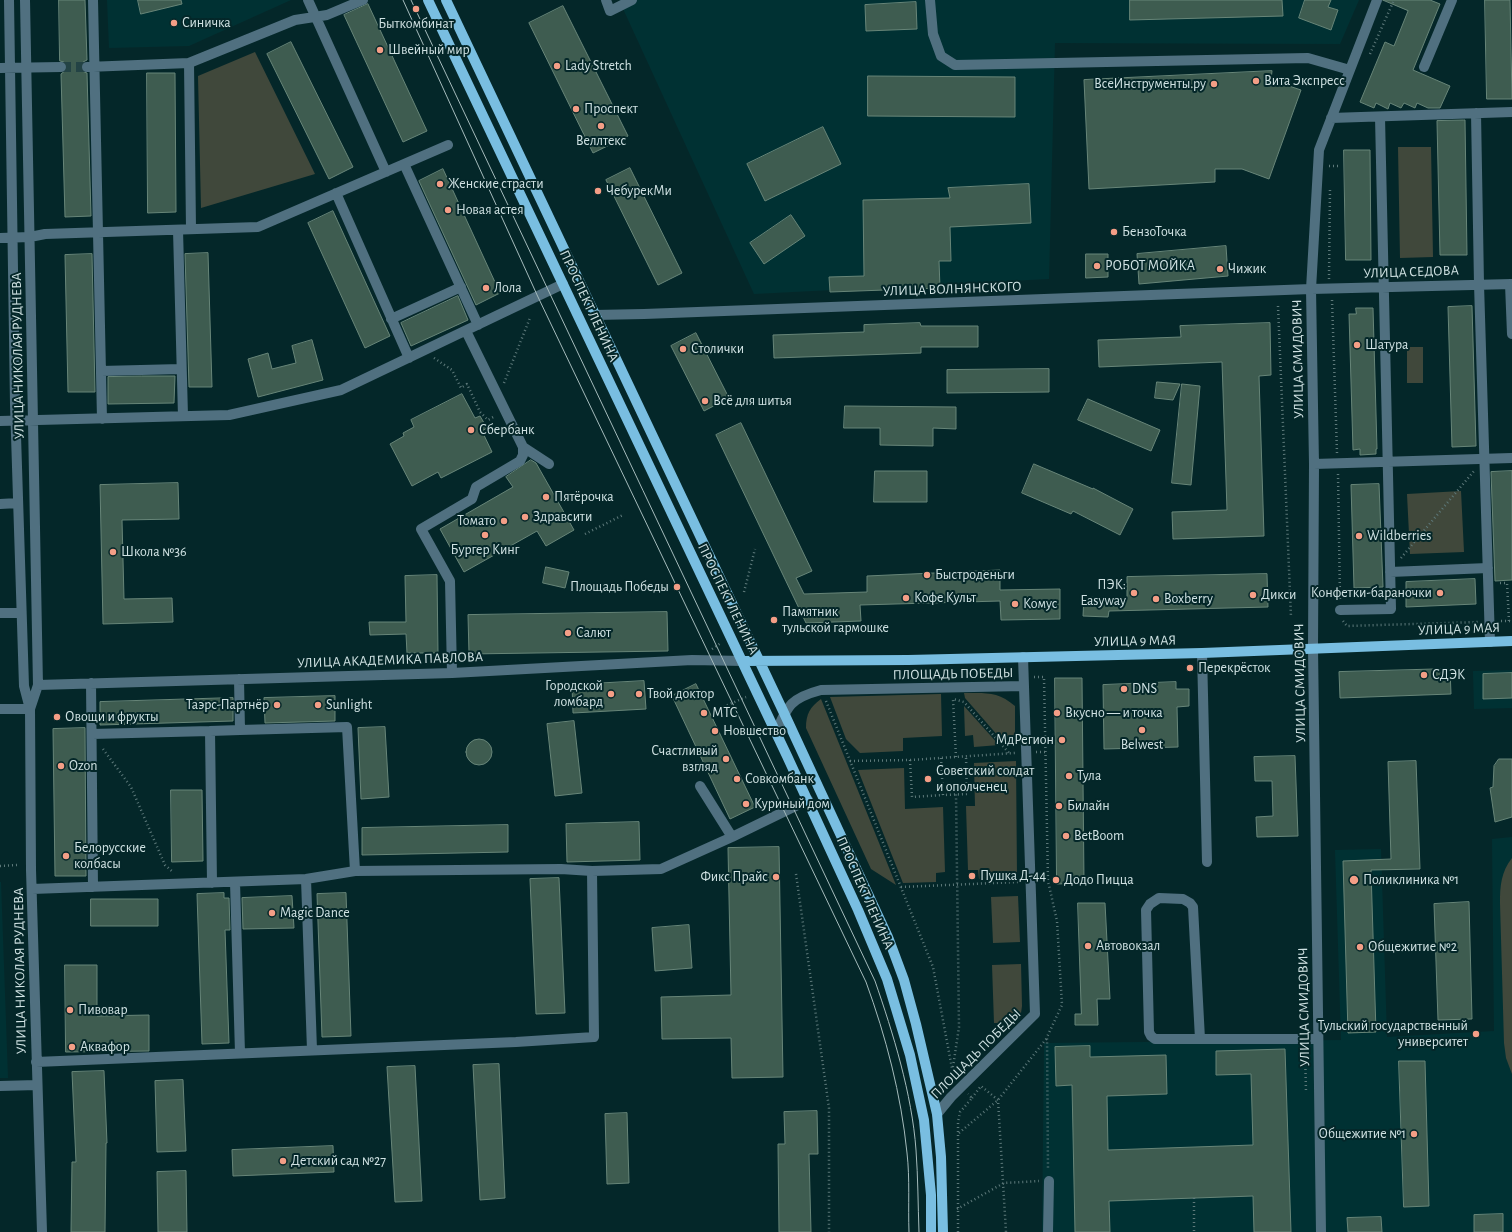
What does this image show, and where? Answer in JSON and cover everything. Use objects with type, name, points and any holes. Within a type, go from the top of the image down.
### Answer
[{"type":"main road","name":"ПРОСПЕКТ ЛЕНИНА","points":[[428,0],[808,800],[858,910],[887,979],[910,1055],[924,1120],[931,1195],[931,1232]]},
{"type":"main road","name":"ПРОСПЕКТ ЛЕНИНА","points":[[446,0],[866,887],[888,937],[904,980],[937,1114],[941,1157],[943,1232]]},
{"type":"main road","name":"УЛИЦА 9 МАЯ","points":[[742,661],[1202,653],[1512,641]]},
{"type":"street","name":"УЛИЦА НИКОЛАЯ РУДНЕВА","points":[[9,0],[5,68],[13,238],[21,612],[24,686],[30,709],[32,889],[42,1232]]},
{"type":"street","name":"УЛИЦА НИКОЛАЯ РУДНЕВА","points":[[25,0],[38,686],[30,709]]},
{"type":"street","points":[[94,0],[91,66],[98,233],[102,419]]},
{"type":"street","points":[[308,0],[386,172]]},
{"type":"street","points":[[91,66],[189,63],[295,20],[327,15],[362,0]]},
{"type":"street","points":[[606,0],[610,10],[632,0]]},
{"type":"street","points":[[930,0],[933,34],[941,56],[955,65],[1308,58],[1350,70]]},
{"type":"street","name":"УЛИЦА СМИДОВИЧ","points":[[1321,1232],[1313,648],[1314,464],[1311,289],[1319,150],[1377,0]]},
{"type":"street","points":[[1424,67],[1452,0]]},
{"type":"street","points":[[189,63],[191,229]]},
{"type":"street","points":[[5,68],[61,67]]},
{"type":"street","points":[[1331,118],[1512,112]]},
{"type":"street","points":[[1476,114],[1479,284],[1490,642]]},
{"type":"street","points":[[1340,610],[1391,609],[1382,287],[1380,117]]},
{"type":"street","points":[[0,238],[30,237],[45,234],[258,227],[448,145]]},
{"type":"street","points":[[404,164],[478,325]]},
{"type":"street","points":[[336,193],[409,358]]},
{"type":"street","points":[[178,230],[183,416]]},
{"type":"street","points":[[0,422],[229,415],[341,390],[563,284]]},
{"type":"street","points":[[1511,284],[1512,334]]},
{"type":"street","name":"УЛИЦА СЕДОВА","points":[[1311,289],[1511,284]]},
{"type":"street","points":[[391,319],[461,287]]},
{"type":"street","name":"УЛИЦА ВОЛНЯНСКОГО","points":[[594,315],[1311,289]]},
{"type":"street","points":[[452,673],[450,580],[421,528],[472,499],[476,487],[520,461],[523,455],[523,447],[466,331]]},
{"type":"street","points":[[101,371],[182,369]]},
{"type":"street","points":[[523,447],[549,464]]},
{"type":"street","points":[[1314,464],[1512,458]]},
{"type":"street","points":[[0,504],[18,503]]},
{"type":"street","points":[[1390,572],[1488,568]]},
{"type":"street","points":[[0,613],[21,612]]},
{"type":"street","points":[[1202,653],[1207,862]]},
{"type":"street","points":[[1023,657],[1024,682]]},
{"type":"street","name":"УЛИЦА АКАДЕМИКА ПАВЛОВА","points":[[38,686],[91,683],[452,673],[692,660],[742,661]]},
{"type":"street","points":[[239,679],[240,730]]},
{"type":"street","name":"ПЛОЩАДЬ ПОБЕДЫ","points":[[776,732],[787,708],[795,700],[821,690],[1024,682],[1035,1014],[961,1087],[937,1114]]},
{"type":"street","points":[[91,683],[93,887]]},
{"type":"street","points":[[0,709],[30,709]]},
{"type":"street","points":[[92,734],[348,727],[354,871]]},
{"type":"street","points":[[210,731],[212,883]]},
{"type":"street","points":[[700,786],[732,837]]},
{"type":"street","points":[[32,889],[306,879],[354,871],[561,869],[592,871],[661,868],[732,837],[808,800]]},
{"type":"street","points":[[36,1062],[516,1042],[594,1037],[592,871]]},
{"type":"street","points":[[306,879],[312,1050]]},
{"type":"street","points":[[235,882],[240,1053]]},
{"type":"street","points":[[1200,1040],[1193,907],[1190,902],[1183,899],[1159,898],[1150,904],[1146,910],[1149,1032],[1151,1036],[1155,1039],[1200,1040],[1318,1039]]},
{"type":"street","points":[[0,1086],[37,1085]]},
{"type":"street","points":[[1048,1232],[1049,1181]]},
{"type":"path","points":[[1369,56],[1394,0]]},
{"type":"path","points":[[1330,159],[1330,174]]},
{"type":"path","points":[[1330,181],[1329,278],[1331,289],[1338,463],[1341,617],[1347,626],[1511,621],[1507,583],[1488,584]]},
{"type":"path","points":[[1278,306],[1291,617]]},
{"type":"path","points":[[498,397],[530,318]]},
{"type":"path","points":[[423,351],[452,370],[461,388],[467,384],[480,412],[488,420],[505,411]]},
{"type":"path","points":[[1390,572],[1484,459]]},
{"type":"path","points":[[585,534],[623,515]]},
{"type":"path","points":[[744,592],[755,549]]},
{"type":"path","points":[[958,1134],[998,1100],[1047,1037],[1062,1005],[1057,921],[1048,881],[1044,677],[1024,682]]},
{"type":"path","points":[[716,710],[746,697]]},
{"type":"path","points":[[825,698],[933,967],[955,1081],[972,1098]]},
{"type":"path","points":[[850,761],[910,760],[956,757],[1009,753],[964,702],[953,699],[956,757]]},
{"type":"path","points":[[92,734],[131,787],[165,865],[186,884]]},
{"type":"path","points":[[910,760],[912,797],[967,794],[966,756]]},
{"type":"path","points":[[941,758],[943,795]]},
{"type":"path","points":[[952,1069],[959,1027],[956,794]]},
{"type":"path","points":[[0,866],[17,865]]},
{"type":"path","points":[[796,874],[829,1108],[829,1232]]},
{"type":"path","points":[[900,887],[1018,882]]},
{"type":"path","points":[[957,1209],[1004,1183],[1049,1181],[1047,1037]]},
{"type":"path","points":[[958,1232],[958,1122],[960,1112],[981,1086],[998,1100],[1006,1232]]},
{"type":"path","points":[[1194,1198],[1194,1232]]},
{"type":"shaded area","name":"Синичка","points":[[107,0],[291,0],[189,46],[109,48]]},
{"type":"shaded area","points":[[619,0],[1359,0],[1340,44],[1055,43],[1049,279],[754,294]]},
{"type":"shaded area","points":[[1512,670],[1512,708],[1474,709],[1473,671]]},
{"type":"shaded area","name":"Тульский государственный университет","points":[[1512,837],[1512,1232],[1042,1232],[1044,1043],[1341,1040],[1335,850],[1381,849],[1387,1037],[1494,1031],[1492,839]]},
{"type":"shaded area","points":[[1,882],[8,1078],[0,1078]]},
{"type":"green space","points":[[255,52],[315,174],[201,208],[198,76]]},
{"type":"green space","points":[[1398,147],[1431,147],[1433,257],[1400,258]]},
{"type":"green space","points":[[1407,347],[1423,347],[1423,383],[1407,383]]},
{"type":"green space","points":[[1461,491],[1464,552],[1410,554],[1407,494]]},
{"type":"green space","points":[[964,693],[985,693],[997,695],[1015,706],[1015,744],[1006,745],[965,698]]},
{"type":"green space","points":[[941,694],[942,736],[903,738],[903,751],[860,753],[846,739],[830,697]]},
{"type":"green space","points":[[821,699],[896,885],[871,869],[806,728],[809,711]]},
{"type":"green space","points":[[964,706],[999,745],[974,747],[973,735],[965,736]]},
{"type":"green space","points":[[1016,761],[1017,877],[979,879],[978,870],[968,870],[966,806],[975,806],[974,763]]},
{"type":"green space","points":[[904,768],[905,809],[943,807],[945,872],[936,873],[936,882],[903,883],[858,770]]},
{"type":"green space","points":[[1512,858],[1512,1074],[1506,1058],[1504,1043],[1500,891],[1503,874]]},
{"type":"green space","points":[[1018,896],[1020,942],[993,943],[991,897]]},
{"type":"green space","points":[[1021,964],[1021,1013],[1014,1023],[994,1023],[992,965]]},
{"type":"building","points":[[59,0],[85,0],[87,60],[83,62],[81,67],[82,71],[87,73],[91,216],[65,217],[61,74],[67,67],[64,62],[60,61]]},
{"type":"building","points":[[138,0],[181,0],[182,4],[141,14]]},
{"type":"building","points":[[1130,0],[1282,0],[1283,16],[1130,20]]},
{"type":"building","points":[[1305,0],[1331,0],[1328,7],[1338,10],[1331,30],[1299,18]]},
{"type":"building","points":[[1383,0],[1430,0],[1440,4],[1413,70],[1450,86],[1440,108],[1428,108],[1417,103],[1415,108],[1404,103],[1401,108],[1390,103],[1388,109],[1376,103],[1374,108],[1360,102],[1385,42],[1394,46],[1408,11]]},
{"type":"building","points":[[1485,0],[1510,0],[1512,99],[1487,99]]},
{"type":"building","points":[[916,2],[917,29],[866,31],[865,5]]},
{"type":"building","points":[[368,4],[427,131],[403,142],[344,15]]},
{"type":"building","points":[[563,6],[628,136],[593,153],[529,23]]},
{"type":"building","points":[[291,42],[353,167],[329,179],[267,54]]},
{"type":"building","points":[[1272,71],[1271,80],[1301,90],[1269,179],[1242,169],[1215,169],[1215,182],[1089,189],[1084,80]]},
{"type":"building","points":[[147,73],[175,73],[176,212],[148,213]]},
{"type":"building","points":[[868,76],[1015,77],[1015,117],[868,116]]},
{"type":"building","points":[[1465,120],[1467,255],[1440,255],[1437,121]]},
{"type":"building","points":[[823,127],[841,164],[765,201],[747,164]]},
{"type":"building","points":[[1344,150],[1370,150],[1371,260],[1346,260]]},
{"type":"building","points":[[630,168],[682,273],[658,285],[606,180]]},
{"type":"building","points":[[443,169],[500,293],[476,305],[419,181]]},
{"type":"building","points":[[1029,184],[1031,223],[950,227],[951,261],[939,261],[940,288],[830,292],[829,277],[864,276],[863,200],[950,198],[948,188]]},
{"type":"building","points":[[333,211],[390,336],[365,348],[308,223]]},
{"type":"building","points":[[791,215],[805,236],[764,264],[750,243]]},
{"type":"building","points":[[1226,246],[1228,276],[1139,284],[1137,254]]},
{"type":"building","points":[[208,253],[212,387],[189,387],[185,254]]},
{"type":"building","points":[[92,254],[95,392],[68,392],[65,255]]},
{"type":"building","name":"РОБОТ МОЙКА","points":[[1086,254],[1108,254],[1108,277],[1086,278]]},
{"type":"building","points":[[458,296],[468,320],[411,346],[401,323]]},
{"type":"building","points":[[1472,306],[1476,446],[1452,447],[1448,307]]},
{"type":"building","points":[[1356,308],[1373,308],[1376,454],[1360,455],[1360,449],[1353,450],[1349,314],[1356,314]]},
{"type":"building","points":[[920,323],[921,326],[978,326],[978,347],[921,347],[921,353],[774,358],[773,335],[864,332],[864,325]]},
{"type":"building","points":[[1270,323],[1271,375],[1259,376],[1264,536],[1173,539],[1172,512],[1227,510],[1222,362],[1099,367],[1098,340],[1181,337],[1180,326]]},
{"type":"building","points":[[696,333],[729,398],[704,411],[671,346]]},
{"type":"building","points":[[312,340],[323,380],[258,397],[248,359],[268,353],[272,369],[296,363],[292,346]]},
{"type":"building","points":[[1049,369],[1049,392],[947,393],[947,370]]},
{"type":"building","points":[[175,376],[174,403],[108,404],[108,377]]},
{"type":"building","points":[[1157,382],[1180,384],[1173,400],[1155,398]]},
{"type":"building","points":[[1182,384],[1200,386],[1191,485],[1172,483]]},
{"type":"building","points":[[462,394],[475,418],[480,416],[487,428],[482,431],[492,452],[441,478],[438,472],[412,486],[390,444],[404,436],[403,433],[414,427],[411,420]]},
{"type":"building","points":[[1088,399],[1160,430],[1151,451],[1078,420]]},
{"type":"building","points":[[845,406],[956,407],[956,429],[933,428],[933,446],[880,445],[880,428],[844,428]]},
{"type":"building","points":[[741,423],[812,571],[796,578],[804,594],[867,592],[867,576],[1000,570],[1000,590],[1060,589],[1060,619],[1001,620],[1000,601],[860,605],[861,621],[806,623],[716,435]]},
{"type":"building","points":[[531,460],[536,463],[574,530],[546,546],[537,531],[464,572],[440,529],[513,487],[506,477]]},
{"type":"building","points":[[1034,464],[1093,488],[1133,509],[1120,535],[1073,511],[1071,514],[1022,493]]},
{"type":"building","points":[[875,471],[927,471],[927,502],[874,502]]},
{"type":"building","points":[[1512,471],[1512,580],[1495,581],[1491,472]]},
{"type":"building","points":[[178,483],[179,519],[122,520],[124,599],[172,598],[173,622],[103,624],[100,485]]},
{"type":"building","points":[[1379,484],[1383,587],[1354,588],[1351,485]]},
{"type":"building","points":[[546,567],[569,572],[565,588],[543,583]]},
{"type":"building","points":[[1267,574],[1268,607],[1109,611],[1108,617],[1083,616],[1084,597],[1127,599],[1127,577]]},
{"type":"building","points":[[437,575],[438,653],[407,653],[406,634],[370,635],[369,622],[406,622],[405,576]]},
{"type":"building","points":[[1475,579],[1476,604],[1406,607],[1406,582]]},
{"type":"building","name":"Салют","points":[[667,612],[668,651],[469,654],[468,615]]},
{"type":"building","points":[[1450,669],[1451,694],[1340,698],[1339,672]]},
{"type":"building","points":[[1512,673],[1512,698],[1483,699],[1483,674]]},
{"type":"building","name":"Тула","points":[[1055,678],[1082,678],[1084,883],[1057,884]]},
{"type":"building","points":[[644,681],[646,709],[573,713],[572,685]]},
{"type":"building","points":[[1176,682],[1176,689],[1189,689],[1189,706],[1177,707],[1178,747],[1104,749],[1103,685]]},
{"type":"building","points":[[696,684],[755,807],[730,819],[672,696]]},
{"type":"building","points":[[335,696],[335,721],[265,723],[264,698]]},
{"type":"building","points":[[233,698],[233,721],[100,725],[100,702]]},
{"type":"building","points":[[574,721],[582,793],[555,796],[547,724]]},
{"type":"building","points":[[385,727],[389,797],[361,799],[358,728]]},
{"type":"building","points":[[85,728],[86,876],[55,876],[53,729]]},
{"type":"building","points":[[479,739],[488,743],[492,752],[488,761],[479,765],[470,761],[466,752],[470,743]]},
{"type":"building","points":[[1295,756],[1298,836],[1257,837],[1256,817],[1273,816],[1272,781],[1255,781],[1254,757]]},
{"type":"building","points":[[1499,759],[1512,759],[1512,817],[1495,822],[1490,788],[1493,787],[1494,766]]},
{"type":"building","points":[[1416,761],[1420,869],[1371,870],[1376,1032],[1348,1033],[1343,861],[1391,859],[1388,762]]},
{"type":"building","points":[[171,790],[202,790],[203,861],[172,862]]},
{"type":"building","points":[[639,822],[640,860],[567,862],[566,824]]},
{"type":"building","points":[[508,825],[508,852],[362,855],[362,828]]},
{"type":"building","points":[[779,847],[783,1077],[732,1078],[731,1038],[662,1039],[661,997],[731,995],[728,848]]},
{"type":"building","points":[[559,878],[565,1013],[536,1014],[530,879]]},
{"type":"building","points":[[224,893],[224,898],[229,898],[230,930],[225,930],[229,1043],[202,1044],[197,894]]},
{"type":"building","points":[[346,893],[351,1036],[322,1037],[317,894]]},
{"type":"building","points":[[292,896],[294,928],[243,929],[242,898]]},
{"type":"building","points":[[91,899],[158,899],[158,926],[91,926]]},
{"type":"building","points":[[1469,902],[1472,1019],[1438,1020],[1434,904]]},
{"type":"building","points":[[1078,903],[1105,903],[1110,999],[1097,999],[1098,1025],[1075,1025],[1075,1014],[1081,1014]]},
{"type":"building","points":[[689,925],[692,968],[655,971],[652,928]]},
{"type":"building","points":[[65,965],[97,965],[97,1016],[149,1015],[149,1051],[66,1052]]},
{"type":"building","points":[[1090,1046],[1090,1057],[1166,1055],[1167,1094],[1107,1096],[1108,1150],[1253,1145],[1251,1074],[1216,1075],[1216,1051],[1285,1049],[1291,1232],[1254,1232],[1253,1196],[1109,1201],[1110,1232],[1075,1232],[1072,1085],[1056,1086],[1055,1047]]},
{"type":"building","name":"Общежитие №1","points":[[1399,1061],[1425,1061],[1429,1206],[1404,1207]]},
{"type":"building","points":[[499,1064],[505,1198],[480,1200],[473,1065]]},
{"type":"building","points":[[415,1066],[422,1201],[395,1202],[387,1067]]},
{"type":"building","points":[[104,1071],[107,1143],[105,1232],[71,1232],[72,1162],[76,1162],[72,1072]]},
{"type":"building","points":[[183,1080],[186,1151],[157,1152],[155,1081]]},
{"type":"building","points":[[817,1111],[818,1154],[809,1154],[811,1232],[779,1232],[778,1144],[785,1144],[784,1112]]},
{"type":"building","points":[[627,1113],[629,1183],[607,1184],[605,1114]]},
{"type":"building","name":"Детский сад №27","points":[[333,1146],[334,1172],[233,1176],[232,1150]]},
{"type":"building","points":[[186,1171],[187,1232],[158,1232],[157,1172]]},
{"type":"building","points":[[1503,1214],[1503,1232],[1474,1232],[1474,1215]]},
{"type":"building","points":[[1381,1217],[1382,1232],[1348,1232],[1347,1218]]},
{"type":"tunnel","points":[[61,67],[87,67]]},
{"type":"tram line","points":[[403,0],[538,297],[866,982],[892,1066],[901,1109],[908,1163],[909,1232]]},
{"type":"tram line","points":[[411,0],[875,981],[901,1064],[914,1129],[918,1181],[919,1232]]},
{"type":"place","name":"Быткомбинат","points":[[416,9]]},
{"type":"place","name":"Синичка","points":[[174,23]]},
{"type":"place","name":"Швейный мир","points":[[380,50]]},
{"type":"place","name":"Lady Stretch","points":[[557,66]]},
{"type":"place","name":"Вита Экспресс","points":[[1256,81]]},
{"type":"place","name":"ВсеИнструменты.ру","points":[[1214,84]]},
{"type":"place","name":"Проспект","points":[[576,109]]},
{"type":"place","name":"Веллтекс","points":[[601,126]]},
{"type":"place","name":"Женские страсти","points":[[440,184]]},
{"type":"place","name":"ЧебурекМи","points":[[598,191]]},
{"type":"place","name":"Новая астея","points":[[448,210]]},
{"type":"place","name":"БензоТочка","points":[[1114,232]]},
{"type":"place","name":"РОБОТ МОЙКА","points":[[1097,266]]},
{"type":"place","name":"Чижик","points":[[1220,269]]},
{"type":"place","name":"Лола","points":[[486,288]]},
{"type":"place","name":"Шатура","points":[[1357,345]]},
{"type":"place","name":"Столички","points":[[683,349]]},
{"type":"place","name":"Всё для шитья","points":[[705,401]]},
{"type":"place","name":"Сбербанк","points":[[471,430]]},
{"type":"place","name":"Пятёрочка","points":[[546,497]]},
{"type":"place","name":"Здравсити","points":[[525,517]]},
{"type":"place","name":"Томато","points":[[504,521]]},
{"type":"place","name":"Бургер Кинг","points":[[485,535]]},
{"type":"place","name":"Wildberries","points":[[1359,536]]},
{"type":"place","name":"Школа №36","points":[[113,552]]},
{"type":"place","name":"Быстроденьги","points":[[927,575]]},
{"type":"place","name":"Площадь Победы","points":[[677,587]]},
{"type":"place","name":"ПЭК: Easyway","points":[[1134,593]]},
{"type":"place","name":"Конфетки-бараночки","points":[[1440,593]]},
{"type":"place","name":"Дикси","points":[[1253,595]]},
{"type":"place","name":"Кофе Культ","points":[[906,598]]},
{"type":"place","name":"Boxberry","points":[[1156,599]]},
{"type":"place","name":"Комус","points":[[1015,604]]},
{"type":"place","name":"Памятник тульской гармошке","points":[[774,620]]},
{"type":"place","name":"Салют","points":[[568,633]]},
{"type":"place","name":"Перекрёсток","points":[[1190,668]]},
{"type":"place","name":"СДЭК","points":[[1424,675]]},
{"type":"place","name":"DNS","points":[[1124,689]]},
{"type":"place","name":"Городской ломбард","points":[[611,694]]},
{"type":"place","name":"Твой доктор","points":[[639,694]]},
{"type":"place","name":"Таэрс-Партнёр","points":[[277,705]]},
{"type":"place","name":"Sunlight","points":[[318,705]]},
{"type":"place","name":"МТС","points":[[704,713]]},
{"type":"place","name":"Вкусно — и точка","points":[[1057,713]]},
{"type":"place","name":"Овощи и фрукты","points":[[57,717]]},
{"type":"place","name":"Belwest","points":[[1142,730]]},
{"type":"place","name":"Новшество","points":[[715,731]]},
{"type":"place","name":"МдРегион","points":[[1062,740]]},
{"type":"place","name":"Счастливый взгляд","points":[[726,759]]},
{"type":"place","name":"Ozon","points":[[61,766]]},
{"type":"place","name":"Тула","points":[[1069,776]]},
{"type":"place","name":"Совкомбанк","points":[[737,779]]},
{"type":"place","name":"Советский солдат и ополченец","points":[[928,779]]},
{"type":"place","name":"Куриный дом","points":[[746,804]]},
{"type":"place","name":"Билайн","points":[[1059,806]]},
{"type":"place","name":"BetBoom","points":[[1066,836]]},
{"type":"place","name":"Белорусские колбасы","points":[[66,856]]},
{"type":"place","name":"Пушка Д-44","points":[[972,876]]},
{"type":"place","name":"Фикс Прайс","points":[[776,877]]},
{"type":"place","name":"Додо Пицца","points":[[1056,880]]},
{"type":"place","name":"Поликлиника №1","points":[[1354,880]]},
{"type":"place","name":"Magic Dance","points":[[272,913]]},
{"type":"place","name":"Автовокзал","points":[[1088,946]]},
{"type":"place","name":"Общежитие №2","points":[[1360,947]]},
{"type":"place","name":"Пивовар","points":[[70,1010]]},
{"type":"place","name":"Тульский государственный университет","points":[[1476,1034]]},
{"type":"place","name":"Аквафор","points":[[72,1047]]},
{"type":"place","name":"Общежитие №1","points":[[1414,1134]]},
{"type":"place","name":"Детский сад №27","points":[[283,1161]]}]
